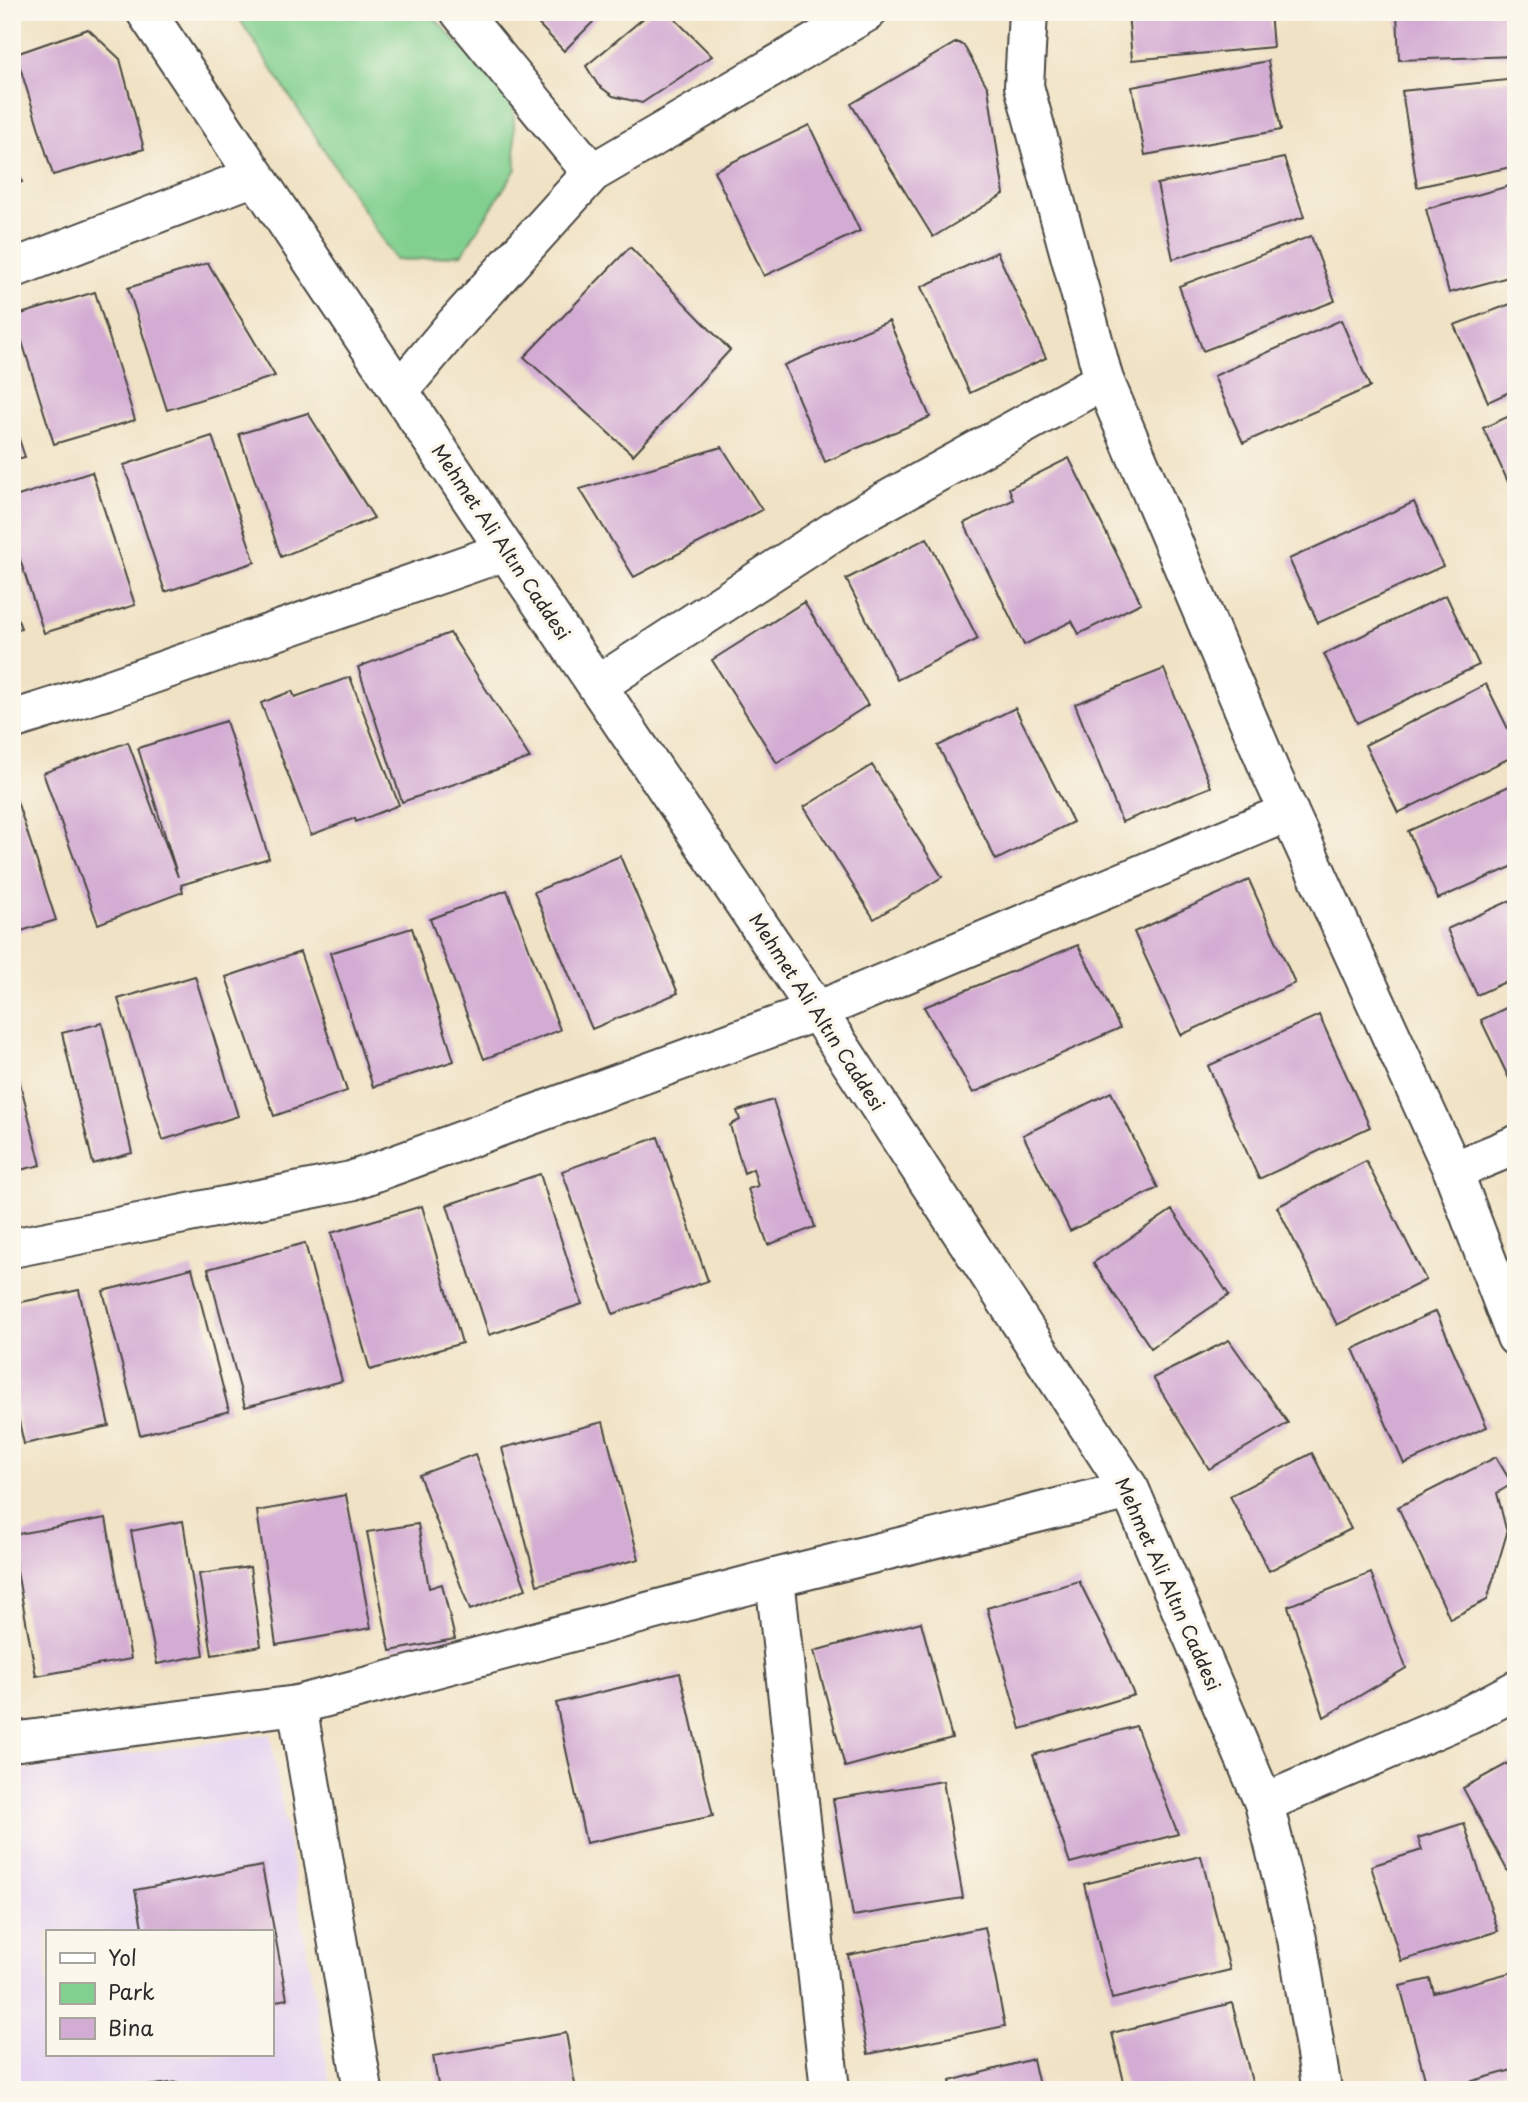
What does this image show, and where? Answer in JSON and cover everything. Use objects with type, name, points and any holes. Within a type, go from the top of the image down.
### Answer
[{"type":"street","name":"Mehmet Ali Altın Caddesi","points":[[146,12],[817,1011],[1130,1490],[1264,1803],[1297,1939],[1322,2090]]},
{"type":"street","points":[[460,12],[592,173]]},
{"type":"street","points":[[399,391],[451,329],[592,173],[867,12]]},
{"type":"street","points":[[1028,12],[1024,86],[1104,380],[1289,812],[1453,1171],[1516,1337]]},
{"type":"street","points":[[12,269],[255,176]]},
{"type":"street","points":[[597,685],[848,522],[1104,380]]},
{"type":"street","points":[[12,720],[117,687],[506,551]]},
{"type":"street","points":[[12,1248],[351,1181],[817,1011],[1289,812]]},
{"type":"street","points":[[1453,1171],[1516,1145]]},
{"type":"street","points":[[12,1742],[297,1705],[775,1578],[1130,1490]]},
{"type":"street","points":[[775,1578],[830,2090]]},
{"type":"street","points":[[1264,1803],[1471,1714],[1516,1690]]},
{"type":"street","points":[[297,1705],[363,2090]]},
{"type":"shaded area","points":[[270,1734],[331,2090],[12,2090],[12,1771]]},
{"type":"green space","points":[[235,12],[429,12],[513,103],[516,169],[462,254],[414,260],[395,259]]},
{"type":"building","points":[[527,12],[603,12],[564,51]]},
{"type":"building","points":[[651,12],[668,12],[712,56],[642,103],[613,96],[598,85],[586,66]]},
{"type":"building","points":[[1128,12],[1270,12],[1273,47],[1132,60]]},
{"type":"building","points":[[1397,12],[1516,12],[1516,56],[1399,60]]},
{"type":"building","points":[[88,29],[120,59],[144,149],[53,175],[16,54]]},
{"type":"building","points":[[957,42],[964,46],[988,88],[1004,194],[933,237],[851,104]]},
{"type":"building","points":[[1268,61],[1281,130],[1145,155],[1132,87]]},
{"type":"building","points":[[1516,79],[1516,166],[1417,187],[1402,91]]},
{"type":"building","points":[[809,125],[860,231],[764,276],[714,171]]},
{"type":"building","points":[[12,153],[22,182],[12,185]]},
{"type":"building","points":[[1284,158],[1304,217],[1173,259],[1157,184]]},
{"type":"building","points":[[1516,184],[1516,275],[1449,293],[1426,209]]},
{"type":"building","points":[[1311,236],[1335,301],[1203,351],[1179,286]]},
{"type":"building","points":[[630,247],[730,350],[633,455],[524,357]]},
{"type":"building","points":[[997,252],[1046,358],[970,393],[921,287]]},
{"type":"building","points":[[208,263],[275,376],[167,410],[128,288]]},
{"type":"building","points":[[95,292],[135,420],[54,444],[14,316]]},
{"type":"building","points":[[1516,302],[1516,389],[1488,402],[1454,325]]},
{"type":"building","points":[[1341,320],[1370,387],[1243,443],[1214,376]]},
{"type":"building","points":[[889,321],[930,417],[825,462],[784,365]]},
{"type":"building","points":[[308,413],[374,518],[281,557],[239,434]]},
{"type":"building","points":[[1516,413],[1516,499],[1483,428]]},
{"type":"building","points":[[12,418],[25,457],[12,460]]},
{"type":"building","points":[[212,436],[255,562],[165,592],[124,465]]},
{"type":"building","points":[[722,447],[762,510],[634,577],[580,489]]},
{"type":"building","points":[[1069,458],[1141,603],[1079,634],[1072,621],[1024,645],[964,523],[1013,500],[1009,488]]},
{"type":"building","points":[[92,472],[135,605],[44,633],[12,535],[12,498]]},
{"type":"building","points":[[1414,502],[1443,566],[1318,623],[1289,559]]},
{"type":"building","points":[[927,538],[978,639],[897,680],[846,579]]},
{"type":"building","points":[[1446,595],[1479,665],[1357,723],[1324,654]]},
{"type":"building","points":[[804,602],[868,705],[777,763],[712,660]]},
{"type":"building","points":[[12,605],[21,628],[12,631]]},
{"type":"building","points":[[450,633],[530,758],[402,802],[358,667]]},
{"type":"building","points":[[1164,669],[1211,787],[1122,822],[1075,704]]},
{"type":"building","points":[[350,677],[399,805],[356,822],[355,818],[311,835],[261,703],[292,691],[295,697]]},
{"type":"building","points":[[1486,684],[1516,745],[1516,755],[1398,813],[1365,745]]},
{"type":"building","points":[[1015,708],[1073,822],[996,860],[938,746]]},
{"type":"building","points":[[226,721],[269,858],[181,885],[183,892],[98,924],[43,773],[128,742],[178,877],[138,748]]},
{"type":"building","points":[[872,765],[942,877],[874,919],[804,807]]},
{"type":"building","points":[[1516,783],[1516,865],[1438,899],[1408,831]]},
{"type":"building","points":[[12,786],[56,920],[12,934]]},
{"type":"building","points":[[620,856],[678,993],[592,1029],[534,892]]},
{"type":"building","points":[[1249,880],[1295,983],[1181,1035],[1134,932]]},
{"type":"building","points":[[507,890],[560,1030],[484,1059],[430,919]]},
{"type":"building","points":[[1516,898],[1516,977],[1477,995],[1447,929]]},
{"type":"building","points":[[412,928],[454,1061],[373,1087],[330,953]]},
{"type":"building","points":[[1078,945],[1120,1028],[973,1093],[924,1007]]},
{"type":"building","points":[[300,952],[347,1091],[274,1116],[226,977]]},
{"type":"building","points":[[195,976],[238,1116],[163,1140],[118,999]]},
{"type":"building","points":[[1516,1003],[1516,1093],[1481,1020]]},
{"type":"building","points":[[1319,1015],[1370,1127],[1259,1179],[1208,1066]]},
{"type":"building","points":[[102,1023],[132,1153],[93,1164],[62,1033]]},
{"type":"building","points":[[12,1051],[41,1165],[12,1172]]},
{"type":"building","points":[[1111,1092],[1158,1188],[1070,1231],[1023,1135]]},
{"type":"building","points":[[773,1100],[815,1227],[768,1245],[748,1189],[758,1186],[753,1169],[744,1173],[730,1125],[740,1120],[737,1111]]},
{"type":"building","points":[[658,1137],[708,1281],[613,1314],[562,1171]]},
{"type":"building","points":[[1366,1161],[1426,1280],[1337,1325],[1277,1207]]},
{"type":"building","points":[[540,1174],[582,1304],[489,1335],[447,1205]]},
{"type":"building","points":[[422,1206],[462,1343],[370,1370],[331,1233]]},
{"type":"building","points":[[1172,1210],[1229,1295],[1151,1348],[1093,1263]]},
{"type":"building","points":[[305,1243],[342,1381],[245,1407],[208,1269]]},
{"type":"building","points":[[192,1268],[229,1411],[140,1435],[103,1291]]},
{"type":"building","points":[[79,1290],[109,1426],[24,1444],[12,1390],[12,1304]]},
{"type":"building","points":[[1436,1311],[1487,1427],[1404,1464],[1353,1349]]},
{"type":"building","points":[[1229,1340],[1288,1423],[1209,1469],[1153,1378]]},
{"type":"building","points":[[603,1422],[639,1559],[537,1585],[502,1448]]},
{"type":"building","points":[[1312,1453],[1351,1529],[1269,1571],[1230,1496]]},
{"type":"building","points":[[475,1454],[526,1589],[470,1610],[419,1475]]},
{"type":"building","points":[[1496,1457],[1512,1484],[1497,1493],[1507,1533],[1487,1600],[1450,1619],[1398,1507]]},
{"type":"building","points":[[346,1495],[371,1628],[276,1645],[257,1511]]},
{"type":"building","points":[[106,1518],[131,1659],[36,1676],[12,1535]]},
{"type":"building","points":[[183,1521],[204,1655],[157,1664],[131,1531]]},
{"type":"building","points":[[418,1524],[429,1588],[442,1584],[455,1639],[390,1651],[367,1532]]},
{"type":"building","points":[[250,1567],[261,1646],[212,1655],[199,1574]]},
{"type":"building","points":[[1371,1573],[1406,1668],[1324,1717],[1288,1606]]},
{"type":"building","points":[[1079,1581],[1134,1695],[1021,1729],[987,1608]]},
{"type":"building","points":[[921,1622],[952,1738],[845,1767],[814,1651]]},
{"type":"building","points":[[680,1673],[713,1816],[586,1843],[556,1703]]},
{"type":"building","points":[[1136,1726],[1178,1834],[1070,1863],[1033,1755]]},
{"type":"building","points":[[1516,1759],[1516,1879],[1513,1881],[1463,1788]]},
{"type":"building","points":[[943,1781],[963,1898],[853,1916],[833,1799]]},
{"type":"building","points":[[1464,1823],[1498,1931],[1401,1961],[1371,1866],[1422,1850],[1418,1838]]},
{"type":"building","points":[[1201,1856],[1230,1970],[1112,1999],[1084,1884]]},
{"type":"building","points":[[262,1866],[287,1999],[273,2002],[273,1930],[143,1930],[135,1890]]},
{"type":"building","points":[[985,1927],[1005,2026],[868,2054],[848,1955]]},
{"type":"building","points":[[1516,1971],[1516,2069],[1440,2090],[1428,2090],[1400,1986],[1430,1979],[1434,1993]]},
{"type":"building","points":[[1232,2003],[1254,2090],[1126,2090],[1112,2033]]},
{"type":"building","points":[[566,2033],[576,2090],[439,2090],[433,2056]]},
{"type":"building","points":[[1033,2059],[1040,2090],[952,2090],[950,2081]]},
{"type":"building","points":[[177,2082],[179,2090],[132,2090],[132,2088]]}]
